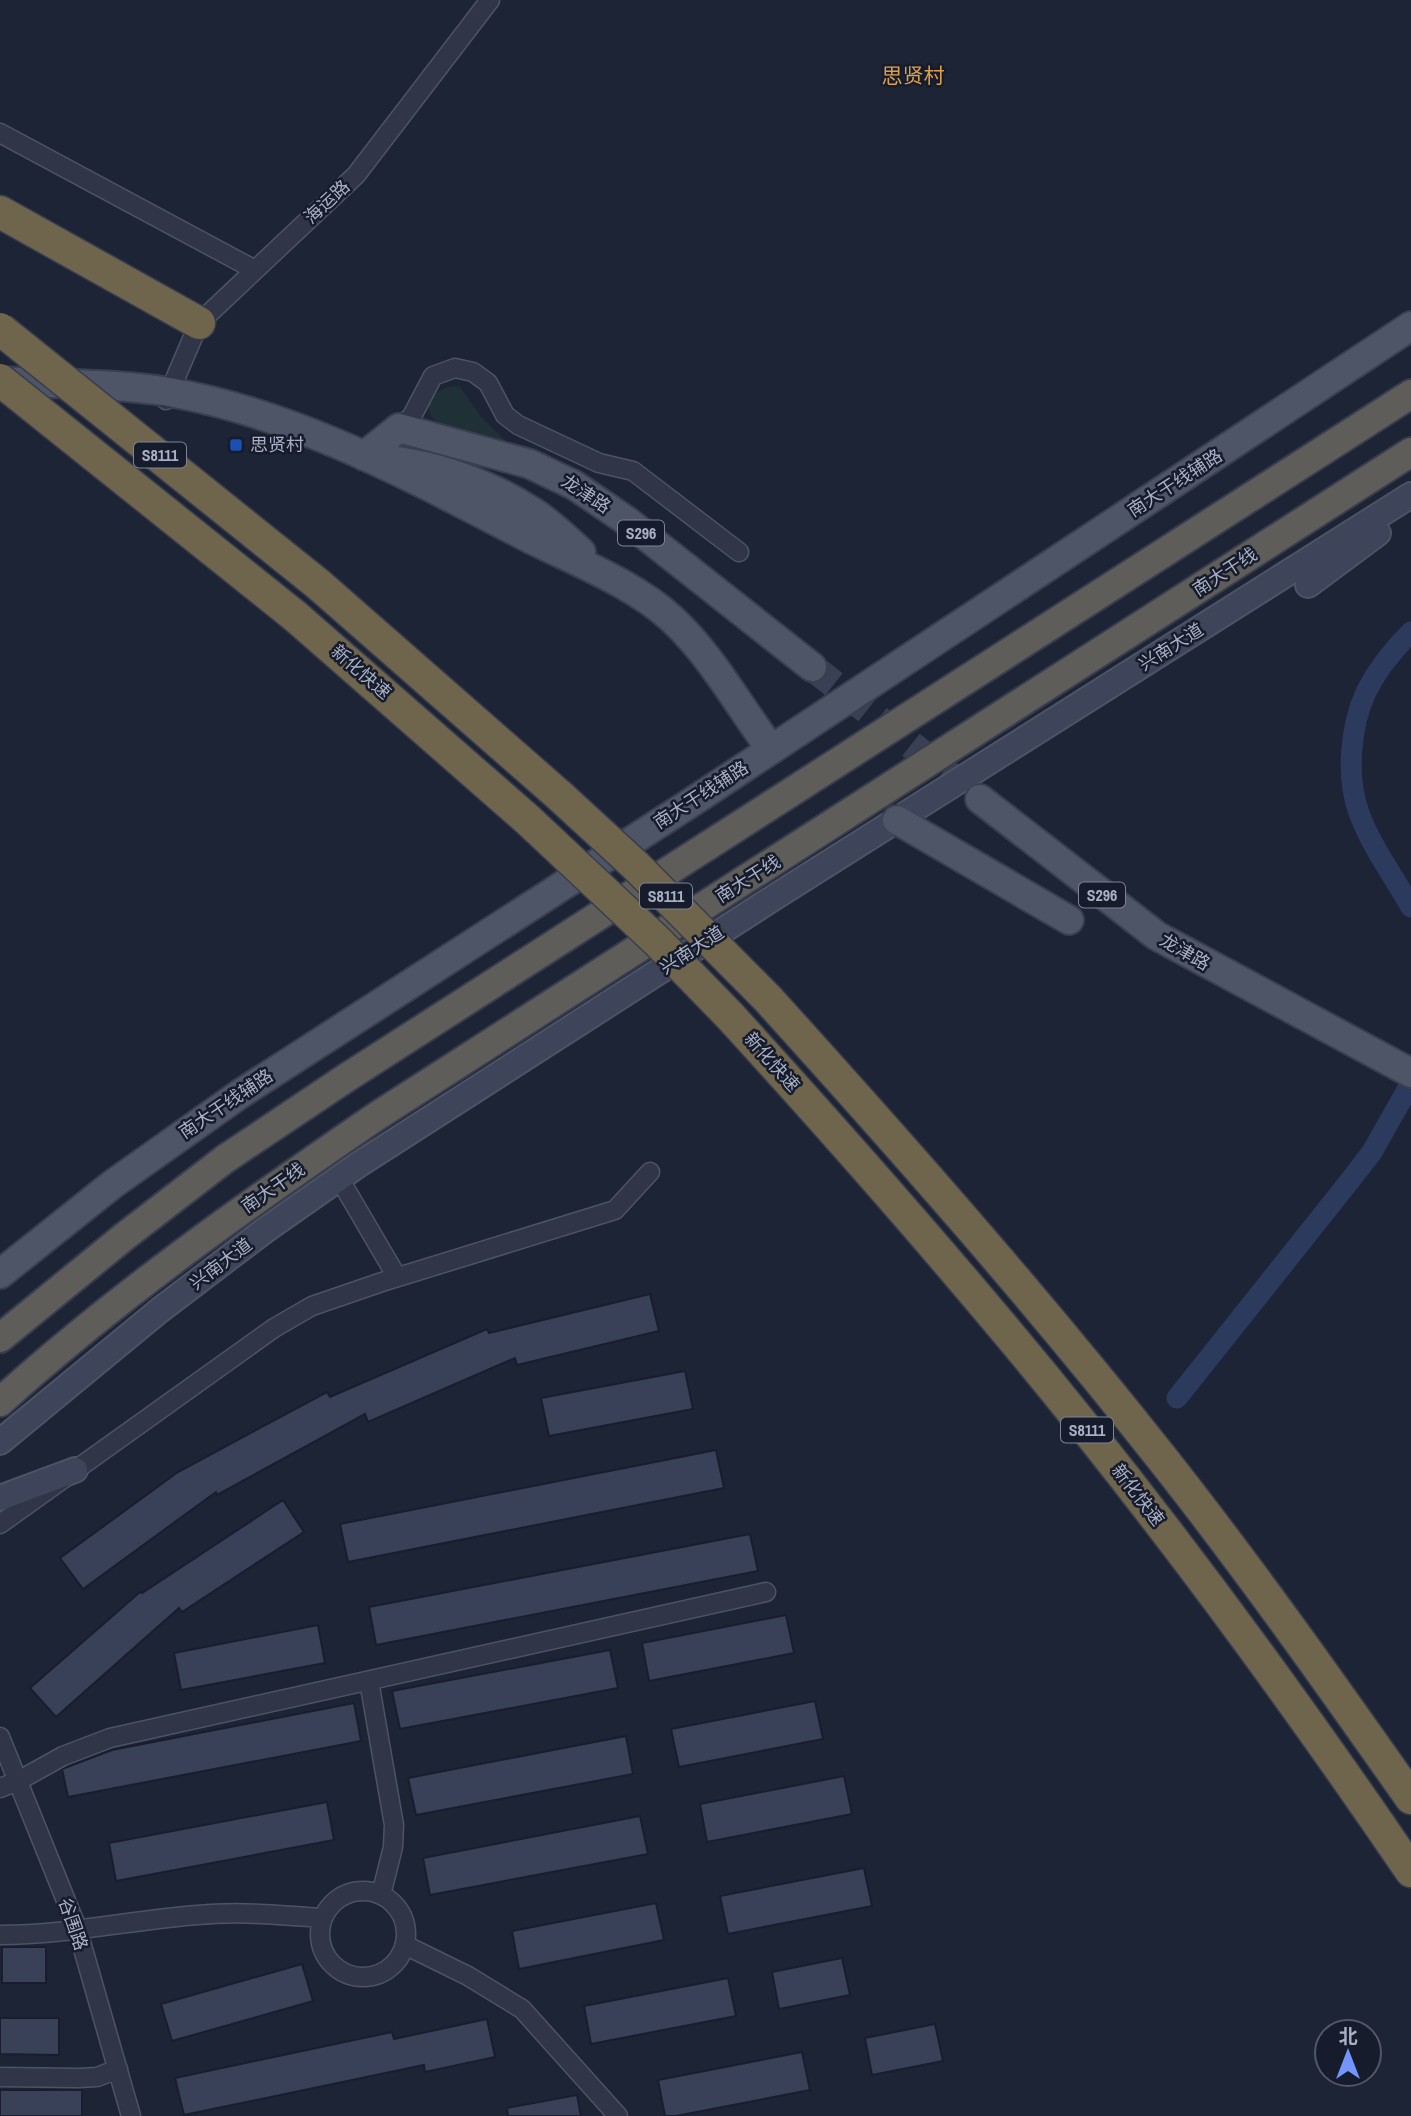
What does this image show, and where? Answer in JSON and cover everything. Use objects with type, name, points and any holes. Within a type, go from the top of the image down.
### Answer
[{"type":"highway","points":[[0,212],[199,323]]},
{"type":"highway","name":"S8111","points":[[0,329],[318,584],[636,866],[768,999],[929,1177],[1106,1388],[1257,1585],[1411,1798]]},
{"type":"highway","name":"新化快速","points":[[0,380],[295,616],[527,819],[657,941],[730,1016],[944,1258],[1082,1424],[1201,1576],[1282,1686],[1411,1871]]},
{"type":"highway","points":[[0,1338],[225,1159],[1411,394]]},
{"type":"highway","name":"南大干线","points":[[0,1402],[163,1269],[246,1206],[377,1116],[1411,452]]},
{"type":"main road","name":"南大干线辅路","points":[[0,1275],[113,1184],[240,1094],[536,903],[1411,326]]},
{"type":"main road","points":[[0,380],[110,386],[249,411],[292,425],[364,456],[425,465],[501,495],[545,520],[612,580],[653,604],[687,633],[771,748]]},
{"type":"main road","points":[[364,456],[399,428]]},
{"type":"main road","name":"龙津路","points":[[399,428],[507,456],[575,485],[627,522],[812,667]]},
{"type":"main road","name":"兴南大道","points":[[0,1442],[160,1310],[264,1231],[340,1178],[562,1033],[1411,495]]},
{"type":"main road","points":[[1308,585],[1411,509]]},
{"type":"main road","name":"龙津路","points":[[980,799],[1157,936],[1210,967],[1404,1069]]},
{"type":"main road","points":[[897,820],[1069,920]]},
{"type":"main road","points":[[0,1499],[75,1470]]},
{"type":"street","name":"海运路","points":[[168,396],[199,323],[356,175],[490,0]]},
{"type":"street","points":[[0,133],[255,270]]},
{"type":"street","points":[[399,428],[412,416],[433,376],[455,368],[473,372],[488,383],[505,415],[518,425],[599,463],[633,471],[739,552]]},
{"type":"street","points":[[0,1524],[274,1328],[312,1306],[615,1210],[650,1172]]},
{"type":"street","points":[[340,1178],[397,1277]]},
{"type":"street","points":[[0,1788],[63,1756],[110,1738],[766,1592]]},
{"type":"street","points":[[369,1681],[394,1825],[393,1847],[381,1895]]},
{"type":"street","name":"谷围路","points":[[0,1737],[77,1928],[131,2116]]},
{"type":"street","points":[[356,1892],[381,1895],[396,1906],[403,1918],[405,1945],[390,1968],[365,1977],[351,1976],[329,1961],[321,1948],[319,1933],[322,1919],[330,1906],[342,1897],[356,1892]]},
{"type":"street","points":[[0,1935],[33,1935],[201,1914],[275,1914],[322,1919]]},
{"type":"street","points":[[405,1945],[468,1976],[522,2009],[618,2116]]},
{"type":"street","points":[[0,2077],[97,2077],[118,2069]]},
{"type":"shaded area","points":[[459,386],[482,418],[508,443],[440,426],[431,416],[428,405],[434,396],[444,388]]},
{"type":"building","points":[[650,1294],[659,1331],[517,1365],[515,1358],[368,1422],[365,1414],[217,1495],[216,1492],[83,1589],[60,1558],[178,1472],[327,1392],[330,1397],[487,1329],[489,1333]]},
{"type":"building","points":[[685,1371],[693,1409],[549,1436],[541,1398]]},
{"type":"building","points":[[716,1450],[724,1488],[348,1562],[340,1524]]},
{"type":"building","points":[[283,1500],[304,1532],[182,1612],[179,1608],[56,1717],[30,1688],[140,1592]]},
{"type":"building","points":[[750,1534],[758,1571],[376,1645],[369,1607]]},
{"type":"building","points":[[786,1615],[794,1653],[649,1681],[642,1643]]},
{"type":"building","points":[[318,1625],[325,1663],[181,1690],[174,1653]]},
{"type":"building","points":[[610,1650],[618,1688],[400,1729],[392,1691]]},
{"type":"building","points":[[815,1701],[823,1739],[679,1767],[671,1729]]},
{"type":"building","points":[[354,1703],[361,1741],[68,1797],[62,1769],[112,1750]]},
{"type":"building","points":[[626,1736],[633,1774],[416,1815],[408,1778]]},
{"type":"building","points":[[844,1776],[852,1814],[707,1842],[700,1804]]},
{"type":"building","points":[[327,1802],[334,1840],[116,1881],[109,1843]]},
{"type":"building","points":[[640,1816],[648,1854],[430,1895],[423,1858]]},
{"type":"building","points":[[864,1868],[872,1906],[728,1934],[720,1896]]},
{"type":"building","points":[[656,1903],[664,1940],[519,1969],[512,1931]]},
{"type":"building","points":[[2,1947],[46,1947],[46,1983],[2,1983]]},
{"type":"building","points":[[842,1958],[850,1995],[779,2009],[772,1972]]},
{"type":"building","points":[[302,1964],[313,2001],[172,2041],[161,2004]]},
{"type":"building","points":[[728,1978],[736,2016],[591,2044],[584,2006]]},
{"type":"building","points":[[0,2018],[59,2018],[59,2055],[0,2054]]},
{"type":"building","points":[[487,2019],[495,2057],[425,2072],[424,2065],[184,2115],[175,2078],[392,2032],[394,2039]]},
{"type":"building","points":[[935,2024],[943,2061],[872,2075],[865,2038]]},
{"type":"building","points":[[802,2052],[810,2090],[665,2116],[658,2080]]},
{"type":"building","points":[[0,2090],[82,2090],[82,2116],[0,2116]]},
{"type":"building","points":[[577,2095],[581,2116],[508,2116],[507,2108]]},
{"type":"waterway","points":[[1411,632],[1386,660],[1366,692],[1353,736],[1351,768],[1355,799],[1364,825],[1411,907]]},
{"type":"waterway","points":[[1177,1398],[1372,1152],[1411,1083]]},
{"type":"tunnel","points":[[812,667],[980,799]]},
{"type":"place","name":"思贤村","points":[[236,445]]},
{"type":"district","name":"思贤村","points":[[913,76]]}]
